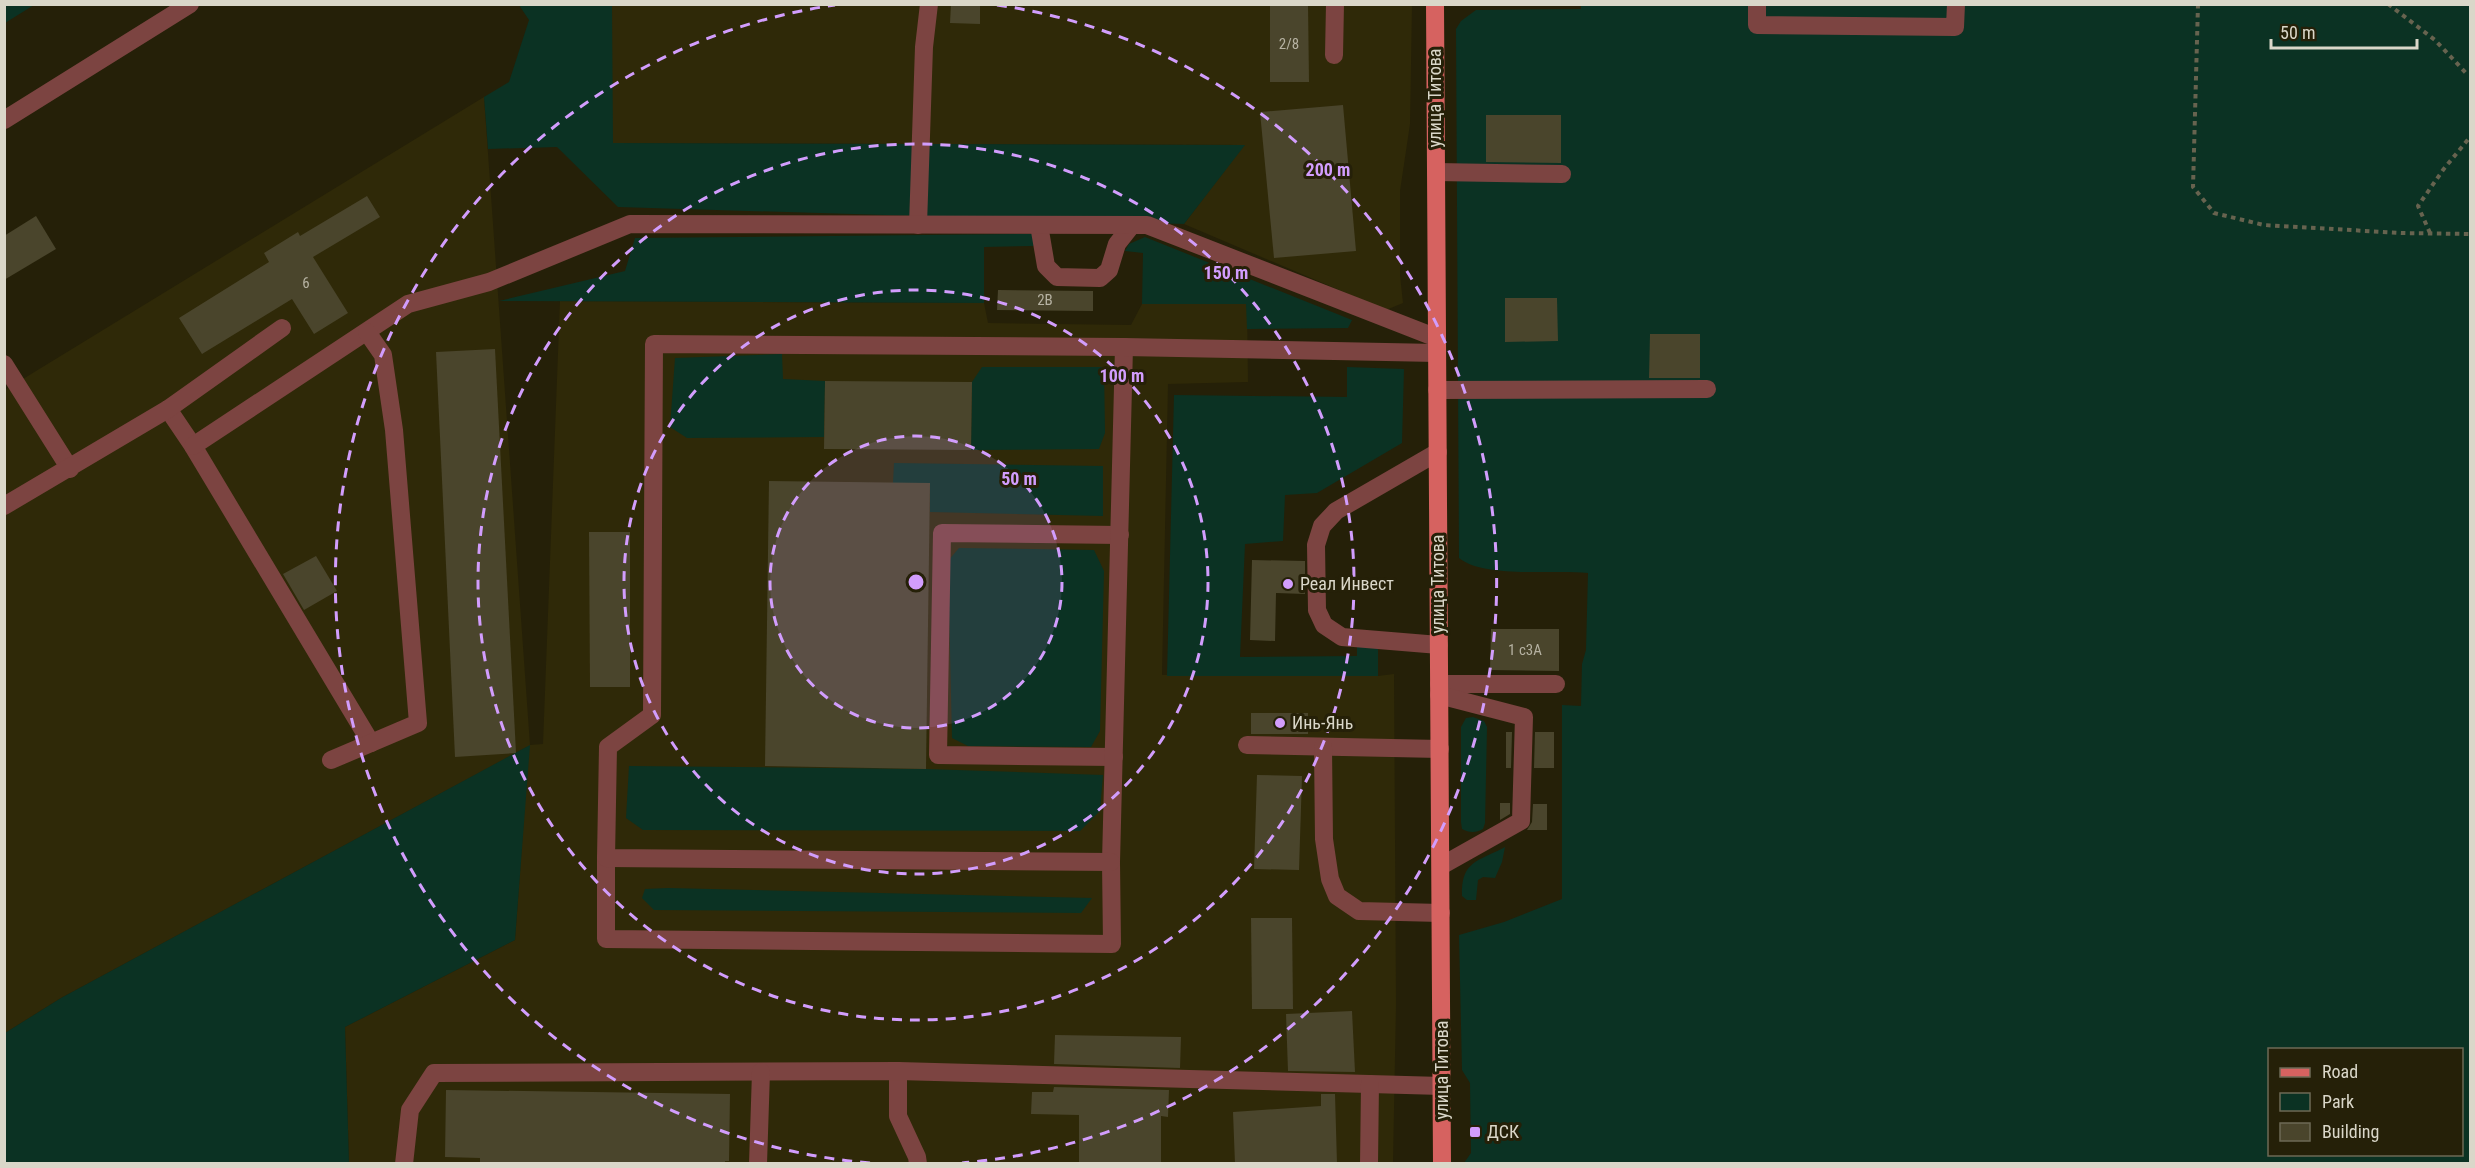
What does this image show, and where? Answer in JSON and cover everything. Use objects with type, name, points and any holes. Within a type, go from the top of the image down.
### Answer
[{"type":"main road","name":"улица Титова","points":[[1435,4],[1442,1164]]},
{"type":"lane","points":[[4,120],[190,4]]},
{"type":"lane","points":[[918,225],[924,47],[929,4]]},
{"type":"lane","points":[[1334,55],[1335,4]]},
{"type":"lane","points":[[1757,4],[1757,25],[1955,27],[1956,4]]},
{"type":"lane","points":[[1436,172],[1562,174]]},
{"type":"lane","points":[[193,446],[408,304],[489,282],[630,224],[1147,225],[1437,346]]},
{"type":"lane","points":[[1038,225],[1046,266],[1057,277],[1100,278],[1108,270],[1118,244],[1132,225]]},
{"type":"lane","points":[[4,506],[168,409],[282,328]]},
{"type":"lane","points":[[331,760],[418,723],[394,430],[383,355],[367,332]]},
{"type":"lane","points":[[1124,347],[1111,862],[1112,944],[606,939],[608,747],[652,715],[654,344],[1437,346]]},
{"type":"lane","points":[[4,364],[70,469]]},
{"type":"lane","points":[[1437,390],[1707,389]]},
{"type":"lane","points":[[168,409],[193,446],[371,743]]},
{"type":"lane","points":[[1438,452],[1336,511],[1322,526],[1316,546],[1317,610],[1324,625],[1342,637],[1439,645]]},
{"type":"lane","points":[[1114,757],[938,755],[942,532],[1120,535]]},
{"type":"lane","points":[[1439,689],[1556,684]]},
{"type":"lane","points":[[1439,689],[1524,717],[1521,821],[1441,866]]},
{"type":"lane","points":[[1247,745],[1440,749]]},
{"type":"lane","points":[[1323,747],[1324,839],[1330,879],[1337,896],[1359,911],[1441,913]]},
{"type":"lane","points":[[606,858],[1111,862]]},
{"type":"lane","points":[[404,1164],[410,1110],[434,1073],[897,1071],[1442,1086]]},
{"type":"lane","points":[[897,1071],[898,1116],[918,1157],[918,1164]]},
{"type":"lane","points":[[758,1164],[761,1072]]},
{"type":"lane","points":[[1369,1164],[1370,1084]]},
{"type":"path","points":[[2198,4],[2193,187],[2214,213],[2264,225],[2470,234]]},
{"type":"path","points":[[2388,4],[2434,40],[2466,73],[2470,74]]},
{"type":"path","points":[[2430,234],[2418,206],[2470,137]]},
{"type":"shaded area","points":[[612,5],[1412,5],[1410,124],[1400,191],[1400,275],[1403,303],[1386,310],[1184,224],[1244,145],[612,143]]},
{"type":"shaded area","points":[[484,97],[530,745],[543,744],[560,301],[984,303],[988,323],[1131,325],[1142,304],[1247,304],[1248,382],[1168,384],[1162,675],[1378,676],[1394,674],[1396,1004],[1393,1163],[349,1163],[345,1027],[515,940],[529,746],[61,998],[5,1033],[5,390]]},
{"type":"green space","points":[[5,4],[34,4],[34,5],[5,23]]},
{"type":"green space","points":[[1581,4],[2470,5],[2470,1163],[1464,1163],[1471,1153],[1470,1083],[1462,1070],[1459,935],[1504,922],[1562,899],[1562,705],[1581,706],[1582,664],[1586,650],[1588,573],[1502,571],[1471,565],[1459,558],[1456,29],[1461,21],[1476,10],[1581,9]]},
{"type":"green space","points":[[519,5],[612,5],[613,143],[1245,145],[1184,224],[618,207],[557,147],[488,149],[484,97],[509,82],[529,20]]},
{"type":"green space","points":[[1032,234],[1037,242],[1033,246],[984,247],[984,303],[499,301],[625,271],[635,238]]},
{"type":"green space","points":[[1145,237],[1352,320],[1348,328],[1247,329],[1246,304],[1142,304],[1143,253],[1125,251],[1129,244]]},
{"type":"green space","points":[[782,354],[783,379],[825,381],[824,437],[687,438],[670,427],[675,358]]},
{"type":"green space","points":[[982,367],[1104,367],[1105,433],[1099,449],[971,450],[972,382]]},
{"type":"green space","points":[[1347,367],[1404,369],[1402,443],[1317,493],[1285,495],[1283,541],[1245,544],[1240,657],[1357,656],[1357,643],[1378,643],[1378,676],[1167,676],[1174,395],[1347,397]]},
{"type":"green space","points":[[894,463],[1103,466],[1103,516],[930,512],[930,483],[893,483]]},
{"type":"green space","points":[[959,548],[1094,550],[1104,571],[1100,731],[1091,747],[968,746],[952,738],[948,561]]},
{"type":"green space","points":[[1473,717],[1484,721],[1487,727],[1485,823],[1483,829],[1472,832],[1462,829],[1461,822],[1461,727],[1466,718]]},
{"type":"green space","points":[[530,745],[515,940],[345,1027],[349,1163],[5,1164],[5,1033],[61,998]]},
{"type":"green space","points":[[629,766],[926,769],[1103,775],[1100,811],[1080,831],[643,830],[626,818]]},
{"type":"green space","points":[[1505,847],[1495,878],[1483,877],[1478,880],[1476,900],[1467,900],[1462,896],[1462,884],[1468,869],[1479,860]]},
{"type":"green space","points":[[645,889],[1092,898],[1081,913],[654,910],[642,898]]},
{"type":"building","points":[[951,4],[980,4],[980,24],[950,23]]},
{"type":"building","points":[[1270,4],[1308,4],[1309,82],[1270,82]]},
{"type":"building","points":[[1343,105],[1356,251],[1274,258],[1260,112]]},
{"type":"building","points":[[1486,115],[1561,115],[1561,163],[1486,162]]},
{"type":"building","points":[[367,196],[380,217],[313,257],[348,313],[314,334],[292,299],[202,354],[179,318],[269,262],[264,253],[298,232],[300,236]]},
{"type":"building","points":[[36,216],[56,249],[4,280],[4,236]]},
{"type":"building","points":[[998,290],[1093,291],[1093,311],[997,310]]},
{"type":"building","points":[[1505,298],[1557,298],[1558,341],[1505,342]]},
{"type":"building","points":[[1650,334],[1700,334],[1700,378],[1649,378]]},
{"type":"building","points":[[495,349],[516,753],[455,757],[436,352]]},
{"type":"building","points":[[825,381],[972,382],[971,450],[824,449]]},
{"type":"building","points":[[769,481],[930,483],[926,769],[765,766]]},
{"type":"building","points":[[589,532],[630,532],[630,687],[590,687]]},
{"type":"building","points":[[316,556],[337,591],[304,610],[283,574]]},
{"type":"building","points":[[1252,560],[1305,561],[1305,594],[1276,593],[1275,641],[1250,640]]},
{"type":"building","points":[[1491,629],[1559,629],[1559,671],[1490,670]]},
{"type":"building","name":"Инь-Янь","points":[[1251,713],[1308,713],[1308,734],[1251,734]]},
{"type":"building","points":[[1506,732],[1512,732],[1511,768],[1506,768]]},
{"type":"building","points":[[1535,732],[1554,732],[1554,768],[1534,768]]},
{"type":"building","points":[[1257,775],[1302,776],[1299,870],[1254,869]]},
{"type":"building","points":[[1500,803],[1510,803],[1510,814],[1500,820]]},
{"type":"building","points":[[1533,804],[1547,804],[1547,830],[1527,830],[1532,822]]},
{"type":"building","points":[[1251,918],[1292,918],[1293,1009],[1252,1009]]},
{"type":"building","points":[[1352,1011],[1355,1072],[1288,1071],[1286,1014]]},
{"type":"building","points":[[1055,1035],[1181,1037],[1180,1068],[1054,1064]]},
{"type":"building","points":[[1054,1087],[1169,1090],[1168,1117],[1161,1116],[1161,1164],[1079,1164],[1079,1115],[1031,1114],[1032,1092],[1053,1092]]},
{"type":"building","points":[[446,1090],[730,1094],[729,1161],[725,1161],[725,1164],[480,1164],[480,1158],[445,1157]]},
{"type":"building","points":[[1321,1094],[1335,1094],[1337,1164],[1235,1164],[1233,1112],[1321,1106]]},
{"type":"place","name":"Реал Инвест","points":[[1288,584]]},
{"type":"place","name":"Инь-Янь","points":[[1280,723]]},
{"type":"place","name":"ДСК","points":[[1475,1132]]}]
